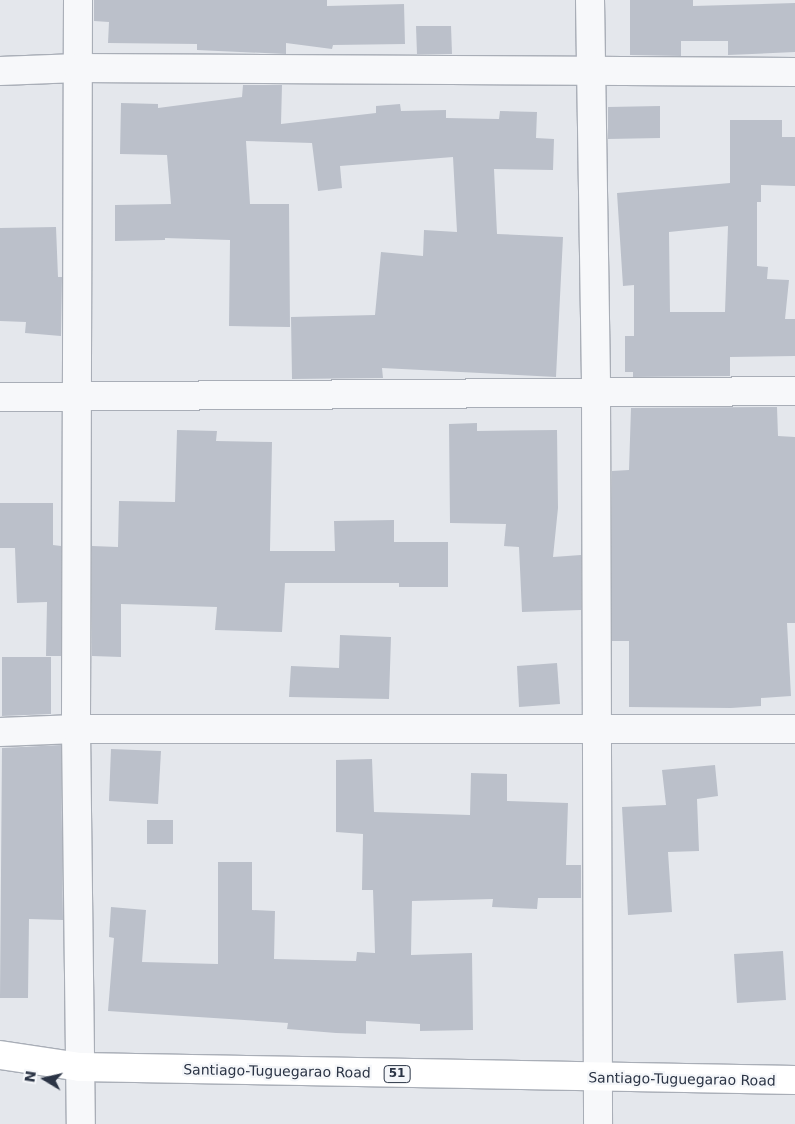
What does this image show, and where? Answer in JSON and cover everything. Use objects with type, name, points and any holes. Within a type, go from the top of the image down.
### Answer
[{"type":"highway","name":"Santiago-Tuguegarao Road","points":[[0,1055],[80,1067],[598,1078],[795,1080]]},
{"type":"street","points":[[78,0],[75,395],[76,729],[81,1124]]},
{"type":"street","points":[[590,0],[589,72],[596,392],[595,730],[598,1124]]},
{"type":"street","points":[[0,72],[78,68],[795,72]]},
{"type":"street","points":[[0,397],[795,391]]},
{"type":"street","points":[[0,732],[76,729],[795,729]]},
{"type":"building","points":[[94,0],[327,0],[327,6],[404,4],[405,44],[333,45],[332,49],[286,43],[286,54],[197,50],[197,44],[108,43],[109,22],[94,21]]},
{"type":"building","points":[[630,0],[693,0],[693,6],[795,3],[795,52],[728,55],[728,41],[681,41],[681,56],[630,55]]},
{"type":"building","points":[[416,26],[451,26],[452,54],[417,54]]},
{"type":"building","points":[[243,85],[282,85],[281,124],[376,113],[376,106],[400,104],[401,111],[446,110],[446,118],[499,119],[500,111],[537,112],[536,138],[554,139],[553,170],[494,169],[497,234],[563,237],[556,377],[382,368],[383,378],[292,379],[291,317],[375,315],[381,252],[423,256],[424,230],[457,232],[453,157],[340,166],[342,188],[318,191],[312,143],[246,141],[250,204],[289,204],[290,327],[229,326],[230,240],[165,238],[165,240],[115,241],[115,205],[171,204],[167,155],[120,154],[121,103],[158,104],[158,108],[242,97]]},
{"type":"building","points":[[660,106],[660,138],[608,139],[608,107]]},
{"type":"building","points":[[730,120],[782,120],[782,137],[795,137],[795,186],[761,185],[761,202],[757,202],[757,266],[768,267],[767,279],[789,280],[785,319],[795,319],[795,356],[730,357],[730,376],[633,377],[633,372],[625,372],[625,336],[634,336],[634,285],[623,286],[617,193],[730,183]],"holes":[[[728,226],[725,312],[670,312],[669,232]]]},
{"type":"building","points":[[56,227],[58,277],[62,277],[61,336],[25,333],[26,322],[0,321],[0,228]]},
{"type":"building","points":[[777,407],[778,436],[795,437],[795,623],[787,623],[791,696],[761,698],[761,706],[731,708],[629,707],[629,641],[612,641],[612,471],[629,470],[631,408]]},
{"type":"building","points":[[477,423],[477,431],[557,430],[558,508],[553,557],[581,555],[581,610],[522,612],[519,547],[504,546],[506,524],[450,523],[449,424]]},
{"type":"building","points":[[177,430],[217,431],[216,441],[272,442],[270,551],[335,551],[334,521],[394,520],[394,542],[448,542],[448,587],[399,587],[399,583],[285,583],[282,632],[215,630],[217,607],[121,604],[121,657],[92,656],[92,546],[118,547],[119,501],[175,502]]},
{"type":"building","points":[[0,503],[53,503],[53,545],[61,546],[61,656],[46,656],[47,602],[17,603],[15,548],[0,548]]},
{"type":"building","points":[[340,635],[391,637],[389,699],[289,697],[291,666],[339,668]]},
{"type":"building","points":[[2,657],[51,657],[51,714],[2,716]]},
{"type":"building","points":[[557,663],[560,704],[519,707],[517,666]]},
{"type":"building","points":[[61,745],[63,920],[29,919],[28,998],[0,998],[2,748]]},
{"type":"building","points":[[111,749],[161,751],[158,804],[109,801]]},
{"type":"building","points":[[372,759],[374,812],[470,815],[471,773],[507,774],[507,801],[568,803],[566,865],[581,865],[581,898],[538,898],[537,909],[492,907],[493,899],[412,901],[411,955],[472,953],[473,1030],[420,1031],[420,1024],[366,1021],[366,1034],[336,1033],[287,1029],[288,1023],[108,1011],[114,938],[109,937],[111,907],[146,910],[142,962],[218,964],[218,862],[252,862],[252,910],[275,911],[274,959],[356,961],[357,952],[375,953],[373,890],[362,890],[363,834],[336,832],[336,760]]},
{"type":"building","points":[[715,765],[718,796],[697,799],[699,851],[668,852],[672,912],[628,915],[622,807],[666,805],[662,770]]},
{"type":"building","points":[[147,820],[173,820],[173,844],[147,844]]},
{"type":"building","points":[[783,951],[786,1000],[737,1003],[734,954]]}]
